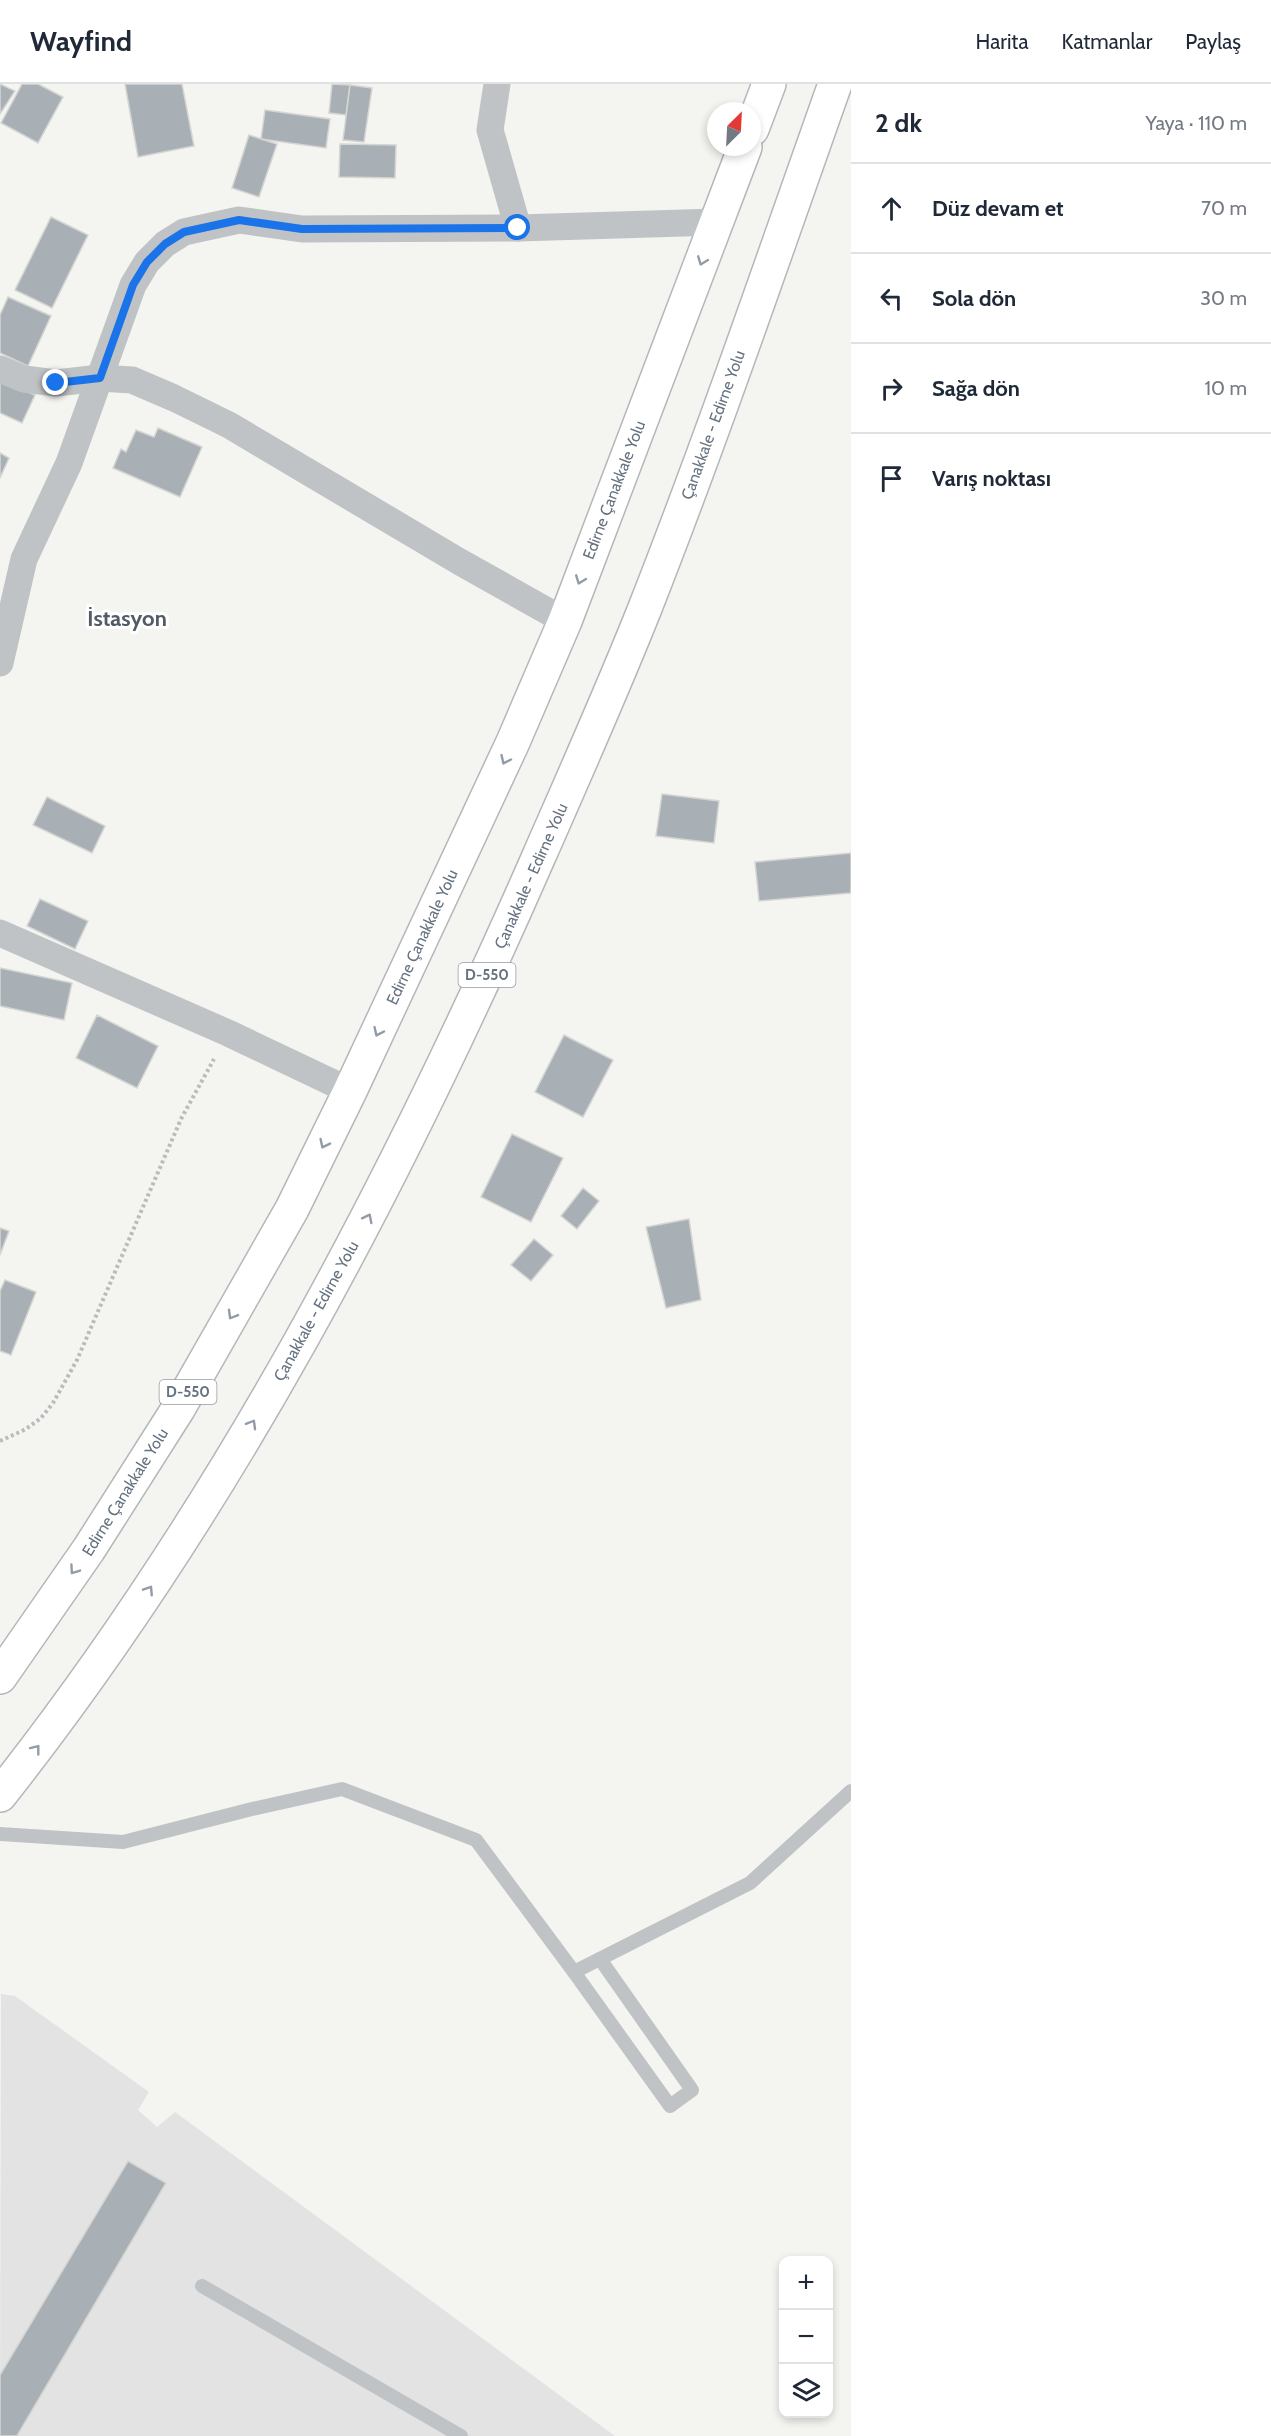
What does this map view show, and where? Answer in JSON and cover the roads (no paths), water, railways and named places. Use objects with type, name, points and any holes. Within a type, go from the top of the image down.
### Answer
[{"type":"highway","points":[[761,105],[769,84]]},
{"type":"highway","name":"Çanakkale - Edirne Yolu","points":[[0,1795],[106,1655],[224,1472],[351,1250],[421,1115],[485,979],[643,612],[717,420],[835,84]]},
{"type":"highway","name":"Edirne Çanakkale Yolu","points":[[0,1677],[90,1549],[183,1400],[292,1209],[350,1091],[513,742],[565,621],[742,156]]},
{"type":"street","points":[[497,84],[490,130],[518,228]]},
{"type":"street","points":[[0,663],[24,558],[69,463],[133,285],[147,262],[165,244],[184,232],[239,220],[302,229],[518,228],[717,222]]},
{"type":"street","points":[[0,369],[24,379],[56,383],[100,378],[132,380],[229,425],[460,562],[565,621]]},
{"type":"street","points":[[0,933],[228,1033],[350,1091]]},
{"type":"lane","points":[[0,1834],[123,1842],[342,1789],[476,1840],[670,2106],[692,2090],[600,1959]]},
{"type":"lane","points":[[574,1972],[750,1883],[851,1791]]},
{"type":"lane","points":[[202,2286],[461,2436]]},
{"type":"district","name":"İstasyon","points":[[127,618]]}]
